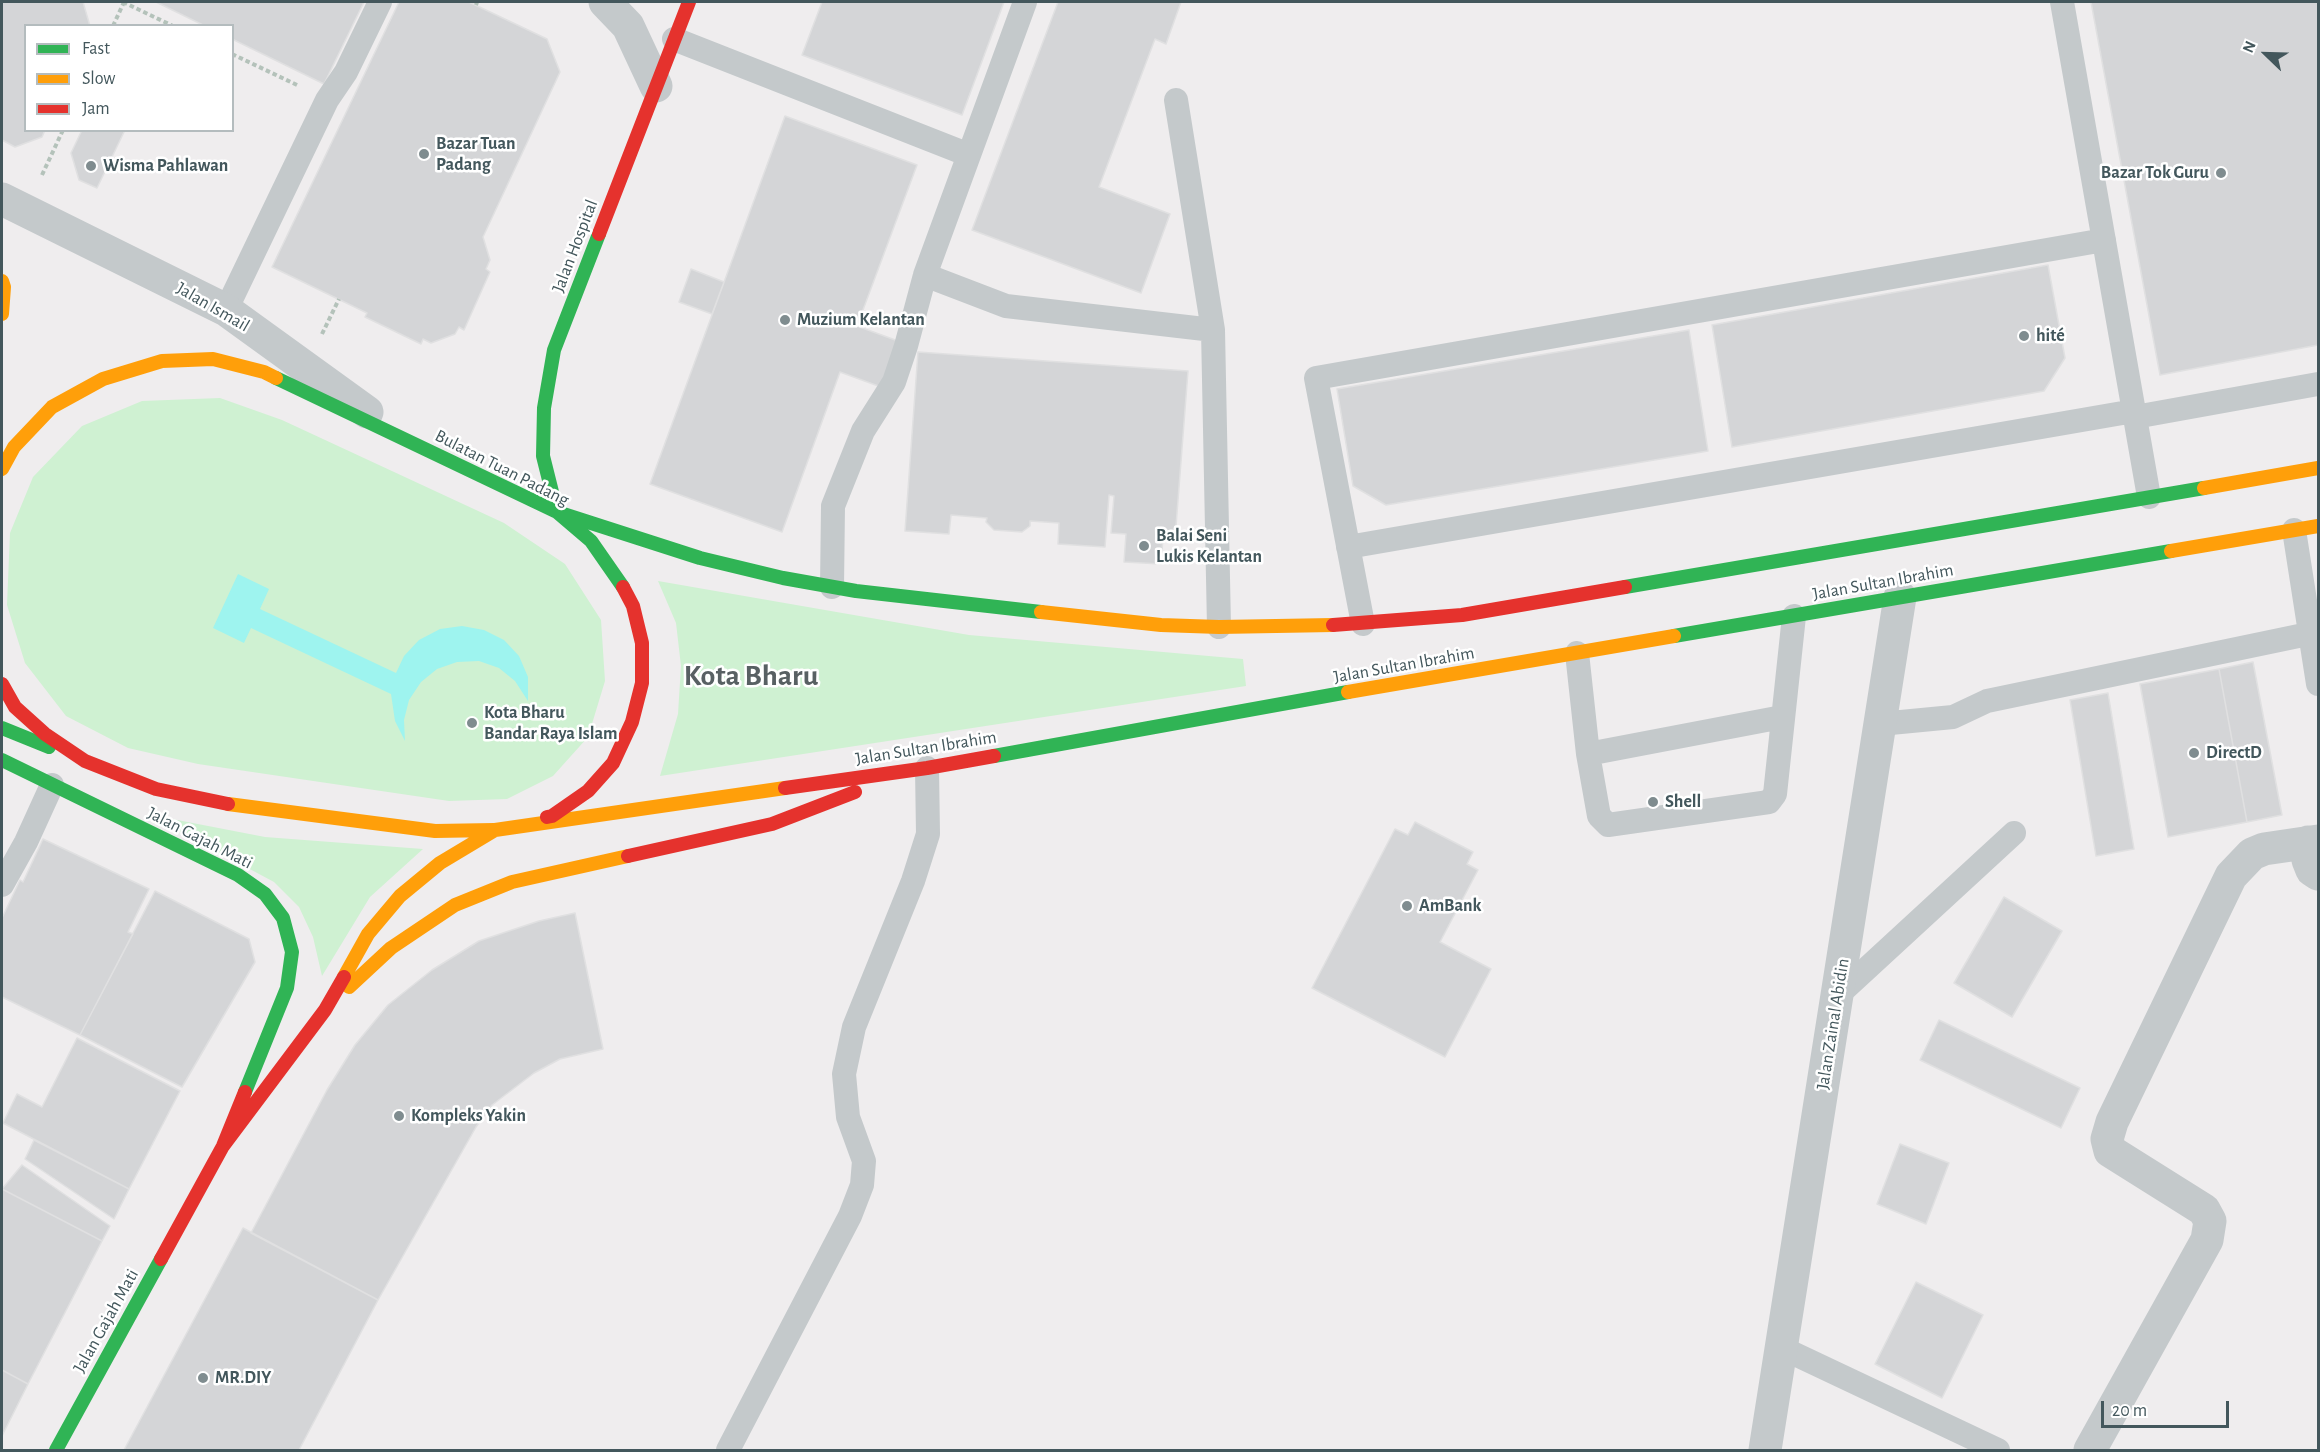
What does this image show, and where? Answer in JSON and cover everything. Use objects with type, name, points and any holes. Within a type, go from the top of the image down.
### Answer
[{"type":"main road","name":"Jalan Hospital","points":[[557,512],[543,456],[544,408],[554,350],[689,2]]},
{"type":"main road","points":[[2,281],[4,287],[2,314]]},
{"type":"main road","name":"Bulatan Tuan Padang","points":[[2,469],[14,447],[52,407],[103,379],[162,361],[213,359],[264,372],[557,512],[591,542],[615,573],[633,606],[642,643],[642,683],[632,722],[613,763],[588,791],[552,816],[495,830],[435,831],[235,805],[156,789],[85,761],[45,734],[15,707],[2,684]]},
{"type":"main road","points":[[557,512],[700,558],[832,587],[1161,625],[1219,627],[1363,624],[1462,615],[2319,468]]},
{"type":"main road","name":"Jalan Sultan Ibrahim","points":[[495,830],[919,769],[2319,526]]},
{"type":"main road","points":[[2,728],[85,761]]},
{"type":"main road","name":"Jalan Gajah Mati","points":[[2,760],[238,875],[265,894],[283,918],[292,952],[287,988],[223,1146],[56,1450]]},
{"type":"main road","points":[[325,1010],[391,948],[455,905],[512,882],[541,874],[772,824],[919,769]]},
{"type":"main road","name":"Jalan Gajah Mati","points":[[223,1146],[325,1010],[368,934],[400,896],[440,863],[495,830]]},
{"type":"street","points":[[605,2],[628,26],[656,86]]},
{"type":"street","name":"Jalan Ismail","points":[[13,205],[226,310],[409,441]]},
{"type":"street","name":"Jalan Zainal Abidin","points":[[1765,1450],[1900,597]]},
{"type":"street","points":[[2090,1450],[2207,1240],[2210,1221],[2204,1210],[2110,1151],[2107,1139],[2112,1122],[2231,876],[2252,854],[2264,849],[2313,842],[2308,860],[2312,870],[2319,874]]},
{"type":"lane","points":[[226,310],[327,100],[346,72],[380,2]]},
{"type":"lane","points":[[832,587],[833,506],[863,431],[894,382],[925,275],[1025,2]]},
{"type":"lane","points":[[2062,2],[2149,497]]},
{"type":"lane","points":[[674,39],[969,155]]},
{"type":"lane","points":[[1176,100],[1213,330],[1219,627]]},
{"type":"lane","points":[[1363,624],[1316,378],[2104,240]]},
{"type":"lane","points":[[925,275],[1006,306],[1213,330]]},
{"type":"lane","points":[[1348,547],[2319,384]]},
{"type":"lane","points":[[2294,530],[2314,633],[2319,684]]},
{"type":"lane","points":[[1577,653],[1588,754],[1599,816],[1608,825],[1769,802],[1775,794],[1794,616]]},
{"type":"lane","points":[[1880,724],[1953,717],[1987,701],[2314,633]]},
{"type":"lane","points":[[1588,754],[1782,717]]},
{"type":"lane","points":[[728,1450],[849,1216],[862,1185],[864,1161],[848,1117],[843,1074],[854,1027],[913,881],[928,834],[919,769]]},
{"type":"lane","points":[[2,885],[26,842],[52,785]]},
{"type":"lane","points":[[1837,996],[2014,833]]},
{"type":"lane","points":[[1782,1348],[1998,1450]]},
{"type":"path","points":[[114,24],[124,2],[169,24]]},
{"type":"path","points":[[234,55],[327,100]]},
{"type":"path","points":[[13,205],[62,132]]},
{"type":"green space","points":[[220,398],[282,420],[504,523],[565,564],[601,620],[605,681],[588,737],[553,776],[507,799],[449,801],[198,764],[128,748],[66,716],[25,663],[7,605],[10,533],[33,477],[82,426],[142,401]]},
{"type":"green space","points":[[658,581],[969,635],[1243,659],[1246,686],[660,776],[678,714],[681,666],[676,623]]},
{"type":"green space","points":[[172,819],[265,837],[423,849],[370,897],[322,976],[313,937],[299,907],[274,882],[175,829]]},
{"type":"water","points":[[238,574],[269,589],[260,609],[396,673],[404,656],[419,640],[440,629],[462,626],[484,630],[504,640],[519,656],[528,677],[528,701],[515,681],[499,668],[479,661],[457,662],[437,669],[421,682],[409,700],[404,720],[405,741],[395,721],[391,694],[251,628],[244,643],[213,628]]},
{"type":"building","points":[[2,2],[83,2],[89,24],[24,24],[24,132],[44,132],[42,137],[15,147],[2,140]]},
{"type":"building","points":[[156,2],[364,2],[324,84],[234,40],[234,24],[201,24]]},
{"type":"building","name":"Bazar Tuan Padang","points":[[399,2],[469,2],[547,39],[560,72],[483,237],[490,260],[486,269],[490,272],[464,330],[459,327],[455,334],[431,343],[423,339],[421,344],[365,317],[367,313],[272,267]]},
{"type":"building","points":[[822,2],[1004,2],[962,115],[802,55]]},
{"type":"building","points":[[1058,2],[1181,2],[1166,44],[1155,39],[1099,187],[1170,214],[1141,293],[972,230]]},
{"type":"building","name":"Bazar Tok Guru","points":[[2091,2],[2318,2],[2318,345],[2160,375]]},
{"type":"building","name":"Muzium Kelantan","points":[[785,116],[917,165],[857,326],[898,341],[881,387],[840,372],[782,532],[650,484]]},
{"type":"building","name":"Wisma Pahlawan","points":[[81,132],[124,132],[97,188],[79,180],[71,153]]},
{"type":"building","points":[[2048,265],[2065,358],[2044,391],[1732,447],[1712,325]]},
{"type":"building","points":[[691,269],[724,282],[712,314],[679,302]]},
{"type":"building","points":[[1689,330],[1708,451],[1386,505],[1353,486],[1337,389]]},
{"type":"building","points":[[918,352],[1188,371],[1175,539],[1163,538],[1161,564],[1124,562],[1126,534],[1111,533],[1114,496],[1109,495],[1105,547],[1058,544],[1059,523],[1030,521],[1030,526],[1022,532],[994,530],[986,522],[987,518],[951,515],[949,534],[905,531]]},
{"type":"building","points":[[2253,662],[2282,815],[2247,822],[2219,669]]},
{"type":"building","name":"DirectD","points":[[2219,669],[2247,822],[2168,837],[2140,684]]},
{"type":"building","points":[[2108,693],[2134,849],[2096,856],[2070,700]]},
{"type":"building","name":"AmBank","points":[[1415,822],[1473,852],[1467,864],[1478,870],[1440,942],[1491,969],[1445,1057],[1312,988],[1395,829],[1408,835]]},
{"type":"building","points":[[43,839],[149,889],[128,932],[133,934],[80,1035],[2,997],[2,918],[20,880],[23,882]]},
{"type":"building","points":[[155,891],[249,939],[255,962],[182,1087],[80,1035]]},
{"type":"building","points":[[2004,897],[2062,931],[2012,1017],[1954,983]]},
{"type":"building","name":"Kompleks Yakin","points":[[575,913],[603,1049],[560,1059],[534,1073],[492,1105],[476,1127],[378,1300],[251,1233],[327,1090],[355,1045],[388,1005],[432,970],[479,941],[539,921]]},
{"type":"building","points":[[1939,1020],[2080,1088],[2061,1128],[1920,1060]]},
{"type":"building","points":[[77,1038],[180,1091],[129,1189],[3,1123],[17,1094],[42,1107]]},
{"type":"building","points":[[34,1140],[129,1189],[114,1219],[25,1159]]},
{"type":"building","points":[[1900,1144],[1949,1163],[1926,1224],[1877,1204]]},
{"type":"building","points":[[22,1165],[110,1226],[102,1241],[2,1189]]},
{"type":"building","points":[[2,1189],[102,1241],[28,1384],[2,1370]]},
{"type":"building","points":[[243,1228],[378,1300],[299,1450],[124,1450]]},
{"type":"building","points":[[1916,1282],[1983,1315],[1942,1398],[1875,1364]]},
{"type":"building","points":[[2,1370],[28,1384],[2,1436]]},
{"type":"traffic: fast","points":[[557,512],[543,456],[544,408],[554,350],[599,234]]},
{"type":"traffic: fast","points":[[276,378],[557,512],[591,541],[623,587]]},
{"type":"traffic: fast","points":[[1625,587],[2204,488]]},
{"type":"traffic: fast","points":[[557,512],[700,558],[783,578],[856,591],[1041,612]]},
{"type":"traffic: fast","points":[[1674,636],[2171,551]]},
{"type":"traffic: fast","points":[[994,756],[1348,692]]},
{"type":"traffic: fast","points":[[2,728],[49,747]]},
{"type":"traffic: fast","points":[[2,760],[238,875],[265,894],[283,918],[292,952],[287,988],[245,1092]]},
{"type":"traffic: fast","points":[[56,1450],[161,1259]]},
{"type":"traffic: slow","points":[[2,281],[4,287],[2,314]]},
{"type":"traffic: slow","points":[[2,469],[14,447],[52,407],[103,379],[162,361],[213,359],[264,372],[276,378]]},
{"type":"traffic: slow","points":[[2204,488],[2318,468]]},
{"type":"traffic: slow","points":[[2171,551],[2318,526]]},
{"type":"traffic: slow","points":[[1041,612],[1161,625],[1219,627],[1333,625]]},
{"type":"traffic: slow","points":[[1348,692],[1674,636]]},
{"type":"traffic: slow","points":[[344,977],[368,934],[400,896],[440,863],[495,830],[785,788]]},
{"type":"traffic: slow","points":[[228,804],[435,831],[494,830]]},
{"type":"traffic: slow","points":[[349,987],[391,948],[455,905],[512,882],[628,856]]},
{"type":"traffic: jam","points":[[599,234],[689,2]]},
{"type":"traffic: jam","points":[[547,817],[552,816],[588,791],[613,763],[632,722],[642,683],[642,643],[633,606],[623,587]]},
{"type":"traffic: jam","points":[[1333,625],[1462,615],[1625,587]]},
{"type":"traffic: jam","points":[[2,684],[15,707],[45,734],[85,761],[156,789],[228,804]]},
{"type":"traffic: jam","points":[[785,788],[994,756]]},
{"type":"traffic: jam","points":[[628,856],[772,824],[855,792]]},
{"type":"traffic: jam","points":[[223,1146],[325,1010],[344,977]]},
{"type":"traffic: jam","points":[[161,1259],[223,1146],[245,1092]]},
{"type":"place","name":"Bazar Tuan Padang","points":[[424,154]]},
{"type":"place","name":"Wisma Pahlawan","points":[[91,166]]},
{"type":"place","name":"Bazar Tok Guru","points":[[2221,173]]},
{"type":"place","name":"Muzium Kelantan","points":[[785,320]]},
{"type":"place","name":"hité","points":[[2024,336]]},
{"type":"place","name":"Balai Seni Lukis Kelantan","points":[[1144,546]]},
{"type":"place","name":"Kota Bharu Bandar Raya Islam","points":[[472,723]]},
{"type":"place","name":"DirectD","points":[[2194,753]]},
{"type":"place","name":"Shell","points":[[1653,802]]},
{"type":"place","name":"AmBank","points":[[1407,906]]},
{"type":"place","name":"Kompleks Yakin","points":[[399,1116]]},
{"type":"place","name":"MR.DIY","points":[[203,1378]]},
{"type":"district","name":"Kota Bharu","points":[[751,676]]}]
